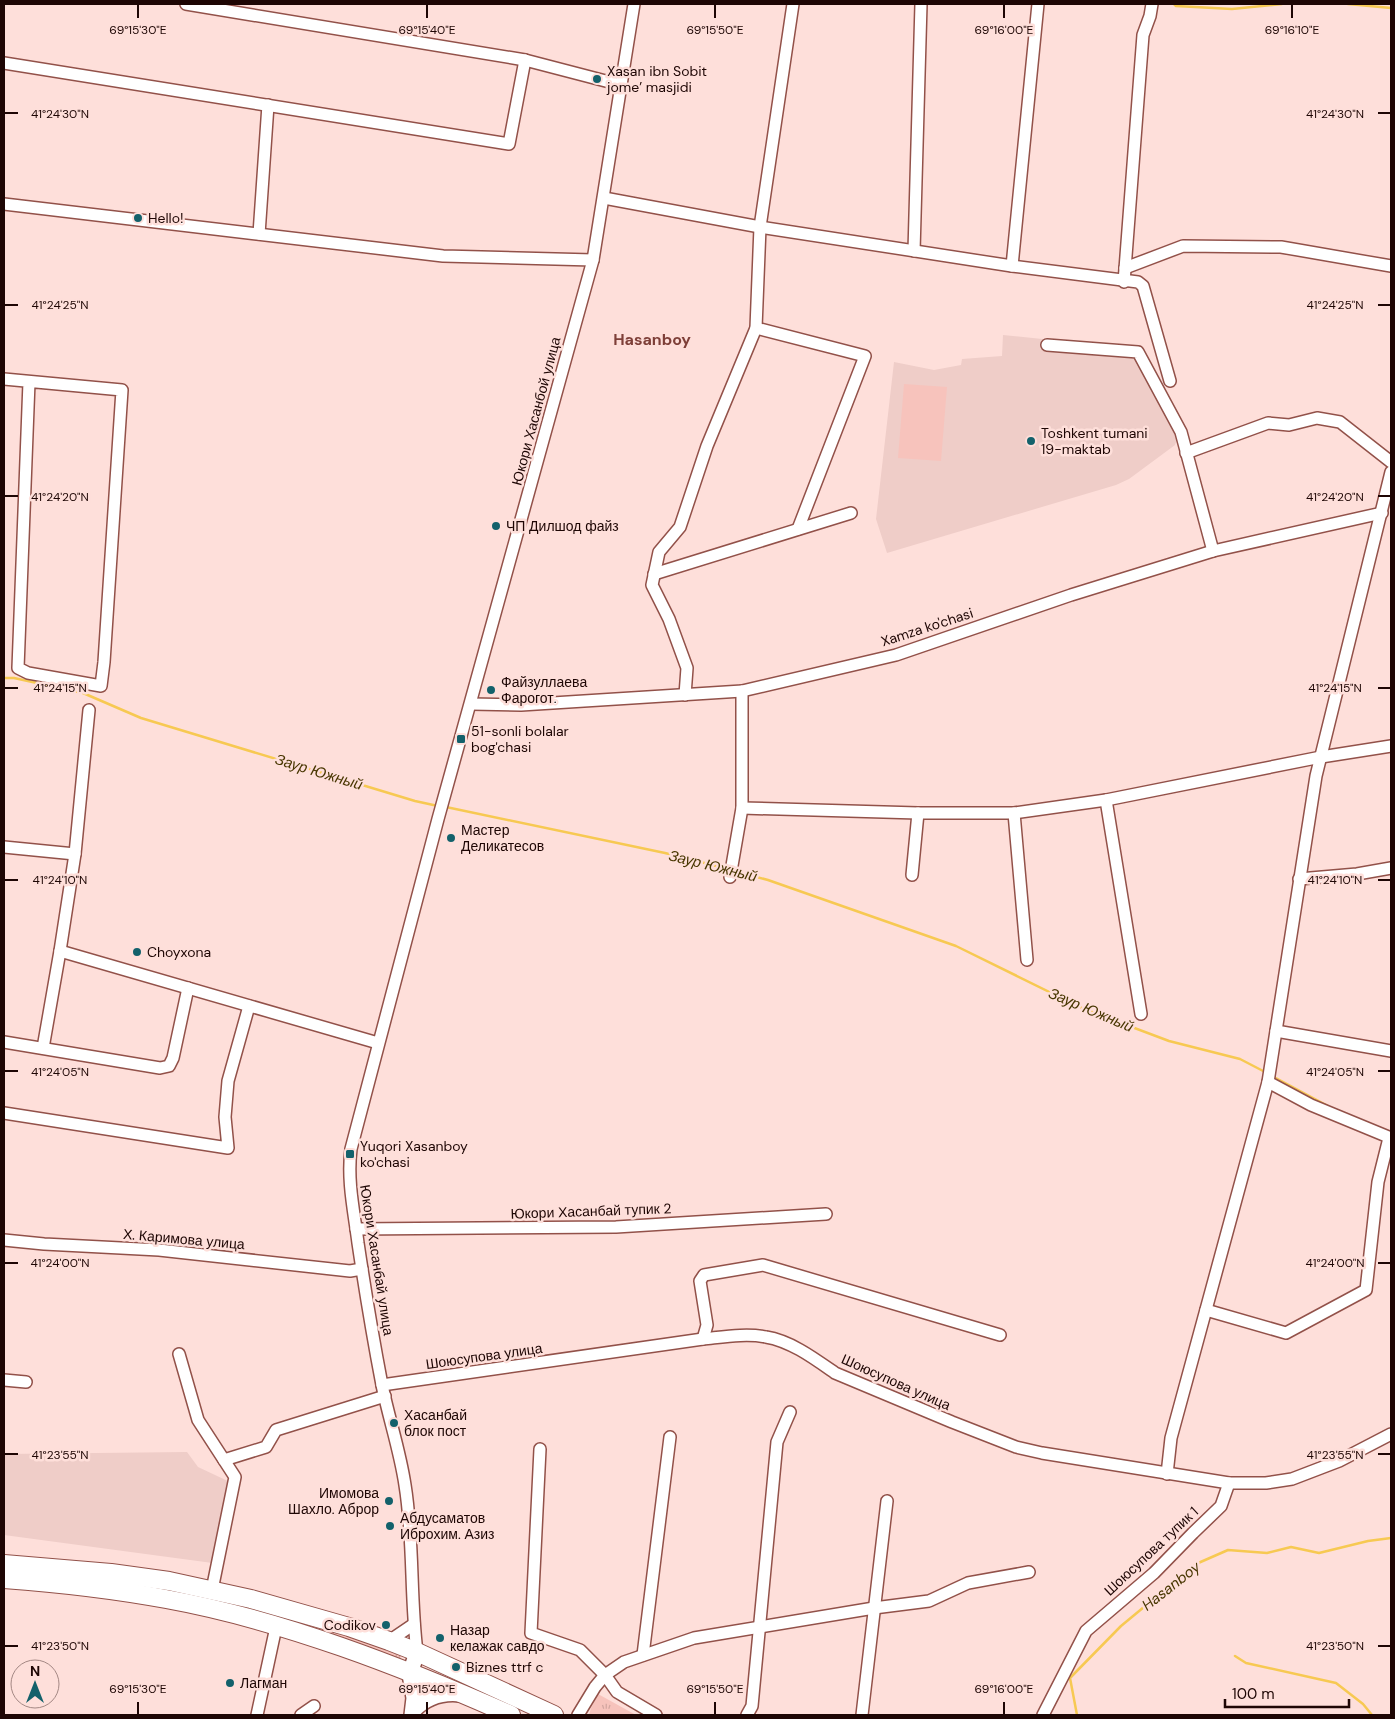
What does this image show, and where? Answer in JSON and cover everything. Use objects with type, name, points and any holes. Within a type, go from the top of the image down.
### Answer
[{"type":"highway","points":[[4,1564],[111,1573],[169,1581],[289,1610],[350,1627],[390,1641],[554,1715]]},
{"type":"highway","points":[[4,1579],[110,1590],[208,1608],[280,1628],[351,1651],[511,1715]]},
{"type":"highway","points":[[280,1628],[289,1610]]},
{"type":"main road","points":[[413,1713],[414,1693],[410,1674],[417,1652]]},
{"type":"main road","points":[[413,1713],[423,1701],[434,1696],[464,1695]]},
{"type":"street","points":[[186,4],[525,60],[621,85]]},
{"type":"street","name":"Юкори Хасанбой улица","points":[[438,819],[593,260],[634,4]]},
{"type":"street","points":[[685,695],[687,668],[669,619],[652,585],[659,552],[680,527],[707,446],[756,328],[760,227],[793,4]]},
{"type":"street","points":[[914,251],[921,4]]},
{"type":"street","points":[[1012,266],[1038,4]]},
{"type":"street","points":[[1124,282],[1143,35],[1152,4]]},
{"type":"street","points":[[4,62],[509,144],[525,60]]},
{"type":"street","points":[[259,234],[268,105]]},
{"type":"street","points":[[604,198],[760,227],[1012,266],[1124,282],[1138,282],[1143,286],[1170,381]]},
{"type":"street","points":[[4,204],[443,256],[593,260]]},
{"type":"street","points":[[1125,268],[1183,246],[1281,248],[1391,266]]},
{"type":"street","points":[[756,328],[865,356],[798,529]]},
{"type":"street","points":[[1047,344],[1138,352],[1181,432],[1213,551]]},
{"type":"street","points":[[4,380],[29,382],[122,390],[101,686],[28,673],[18,668],[29,382]]},
{"type":"street","points":[[1186,452],[1268,423],[1289,425],[1317,418],[1340,422],[1391,462]]},
{"type":"street","points":[[1167,1474],[1171,1438],[1268,1082],[1320,757],[1391,476]]},
{"type":"street","points":[[654,574],[851,513]]},
{"type":"street","name":"Xamza ko'chasi","points":[[471,704],[521,705],[742,691],[896,655],[1071,595],[1213,551],[1382,513]]},
{"type":"street","points":[[730,878],[742,808],[742,691]]},
{"type":"street","points":[[43,1048],[75,854],[89,710]]},
{"type":"street","points":[[742,808],[1014,814],[1106,800],[1320,757],[1391,746]]},
{"type":"street","points":[[1106,800],[1141,1014]]},
{"type":"street","points":[[912,875],[918,813]]},
{"type":"street","points":[[1014,814],[1027,960]]},
{"type":"street","name":"Юкори Хасанбай улица","points":[[417,1652],[410,1529],[405,1487],[398,1446],[384,1391],[362,1268],[350,1186],[349,1159],[354,1133],[438,819]]},
{"type":"street","points":[[4,847],[75,854]]},
{"type":"street","points":[[1299,879],[1357,874],[1391,868]]},
{"type":"street","points":[[60,951],[378,1043]]},
{"type":"street","points":[[4,1042],[160,1068],[169,1066],[173,1058],[188,988]]},
{"type":"street","points":[[4,1113],[228,1148],[224,1117],[228,1081],[249,1006]]},
{"type":"street","points":[[1276,1031],[1391,1051]]},
{"type":"street","points":[[1206,1310],[1286,1332],[1366,1290],[1378,1182],[1390,1138],[1311,1105],[1268,1082]]},
{"type":"street","name":"Юкори Хасанбай тупик 2","points":[[356,1229],[616,1227],[826,1214]]},
{"type":"street","name":"Х. Каримова улица","points":[[4,1240],[159,1250],[350,1271],[362,1268]]},
{"type":"street","points":[[703,1339],[707,1324],[700,1281],[704,1275],[763,1265],[1000,1335]]},
{"type":"street","name":"Шоюсупова улица","points":[[224,1460],[266,1447],[276,1430],[384,1391],[703,1339],[748,1336],[775,1339],[807,1355],[835,1373],[1003,1443],[1042,1453],[1167,1474],[1229,1483],[1253,1484],[1292,1479],[1339,1461],[1391,1434]]},
{"type":"street","points":[[179,1354],[198,1420],[235,1477],[212,1590]]},
{"type":"street","points":[[4,1380],[26,1382]]},
{"type":"street","points":[[747,1715],[752,1706],[777,1442],[790,1412]]},
{"type":"street","points":[[643,1655],[670,1437]]},
{"type":"street","points":[[540,1449],[531,1633],[580,1650],[605,1675],[617,1692],[656,1715]]},
{"type":"street","name":"Шоюсупова тупик 1","points":[[1043,1715],[1086,1631],[1154,1574],[1193,1532],[1222,1506],[1229,1483]]},
{"type":"street","points":[[862,1715],[887,1501]]},
{"type":"street","points":[[578,1715],[595,1687],[605,1675],[624,1662],[694,1638],[874,1608],[928,1601],[968,1583],[1028,1572]]},
{"type":"street","points":[[390,1641],[414,1624]]},
{"type":"street","points":[[257,1715],[280,1628]]},
{"type":"street","points":[[301,1715],[314,1706]]},
{"type":"shaded area","name":"Toshkent tumani 19-maktab","points":[[1003,335],[1128,348],[1127,358],[1136,359],[1178,437],[1175,445],[1129,479],[1116,485],[887,553],[876,519],[894,362],[934,370],[961,365],[962,359],[1002,356]]},
{"type":"shaded area","points":[[187,1452],[198,1467],[232,1483],[220,1564],[4,1535],[4,1454]]},
{"type":"green space","points":[[904,384],[947,387],[941,461],[898,458]]},
{"type":"green space","points":[[300,1620],[401,1656],[400,1661],[299,1625]]},
{"type":"green space","points":[[598,1694],[636,1715],[589,1715]]},
{"type":"waterway","points":[[1174,4],[1176,6],[1232,9],[1282,4]]},
{"type":"waterway","points":[[1348,4],[1391,8]]},
{"type":"waterway","name":"Заур Южный","points":[[4,678],[14,678],[83,693],[141,718],[415,801],[438,806]]},
{"type":"waterway","name":"Заур Южный","points":[[446,807],[665,853],[728,869]]},
{"type":"waterway","name":"Заур Южный","points":[[734,871],[768,880],[956,946],[1084,1009],[1169,1041],[1240,1059],[1267,1073]]},
{"type":"waterway","name":"Заур Южный","points":[[1272,1076],[1328,1106]]},
{"type":"waterway","name":"Hasanboy","points":[[1077,1715],[1070,1678],[1121,1626],[1196,1564],[1228,1550],[1267,1553],[1291,1547],[1319,1553],[1368,1541],[1391,1538]]},
{"type":"waterway","points":[[1235,1656],[1246,1663],[1336,1683],[1363,1704],[1372,1715]]},
{"type":"place","name":"Xasan ibn Sobit jome’ masjidi","points":[[597,79]]},
{"type":"place","name":"Hello!","points":[[138,218]]},
{"type":"place","name":"Toshkent tumani 19-maktab","points":[[1031,441]]},
{"type":"place","name":"ЧП Дилшод файз","points":[[496,526]]},
{"type":"place","name":"Файзуллаева Фарогот.","points":[[491,690]]},
{"type":"place","name":"51-sonli bolalar bog'chasi","points":[[461,739]]},
{"type":"place","name":"Мастер Деликатесов","points":[[451,838]]},
{"type":"place","name":"Choyxona","points":[[137,952]]},
{"type":"place","name":"Yuqori Xasanboy ko'chasi","points":[[350,1154]]},
{"type":"place","name":"Хасанбай блок пост","points":[[394,1423]]},
{"type":"place","name":"Имомова Шахло. Аброр","points":[[389,1501]]},
{"type":"place","name":"Абдусаматов Иброхим. Азиз","points":[[390,1526]]},
{"type":"place","name":"Codikov","points":[[386,1625]]},
{"type":"place","name":"Назар келажак савдо","points":[[440,1638]]},
{"type":"place","name":"Biznes ttrf c","points":[[456,1667]]},
{"type":"place","name":"Лагман","points":[[230,1683]]},
{"type":"district","name":"Hasanboy","points":[[652,339]]}]
